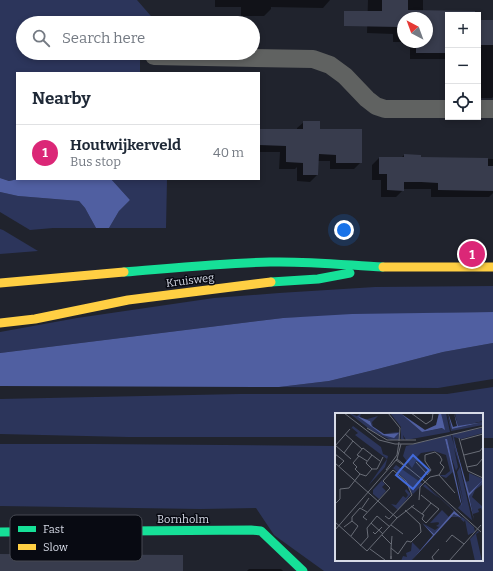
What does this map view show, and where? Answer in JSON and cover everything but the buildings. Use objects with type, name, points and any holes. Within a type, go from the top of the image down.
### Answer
[{"type":"street","points":[[260,58],[313,59],[330,65],[345,76],[367,99],[376,106],[385,109],[445,109]]},
{"type":"street","points":[[481,109],[493,109]]},
{"type":"street","name":"Kruisweg","points":[[0,283],[192,266],[271,262],[383,267],[493,267]]},
{"type":"street","name":"Kruisweg","points":[[0,322],[34,319],[128,300],[272,282],[318,279],[383,267]]},
{"type":"street","name":"Bornholm","points":[[142,531],[261,531],[303,571]]},
{"type":"street","name":"Bornholm","points":[[0,532],[10,532]]},
{"type":"shaded area","points":[[0,0],[137,0],[151,16],[16,16],[16,60],[140,60],[140,72],[16,72],[16,179],[9,181],[0,178]]},
{"type":"shaded area","points":[[0,178],[9,181],[16,179],[112,180],[130,200],[119,211],[109,228],[96,228],[85,208],[79,201],[18,196],[0,192]]},
{"type":"shaded area","points":[[112,180],[167,180],[166,228],[109,228],[119,211],[130,200]]},
{"type":"shaded area","points":[[0,192],[18,196],[79,201],[85,208],[96,228],[53,228],[30,230],[0,212]]},
{"type":"shaded area","points":[[0,229],[3,230],[38,251],[0,254]]},
{"type":"shaded area","points":[[493,286],[493,312],[283,318],[0,353],[0,332],[77,318],[214,298],[375,287]]},
{"type":"shaded area","points":[[493,312],[493,343],[443,352],[329,381],[279,387],[0,386],[0,353],[283,318],[352,314]]},
{"type":"shaded area","points":[[493,343],[493,379],[438,388],[279,387],[329,381],[443,352]]},
{"type":"shaded area","points":[[493,387],[493,438],[483,438],[483,413],[335,413],[335,437],[128,437],[0,434],[0,399],[240,394],[447,394]]},
{"type":"shaded area","points":[[0,444],[335,446],[335,561],[483,561],[483,448],[493,448],[493,571],[324,571],[274,535],[256,508],[201,509],[0,506]]},
{"type":"traffic: fast","points":[[124,272],[270,262],[383,267]]},
{"type":"traffic: fast","points":[[271,282],[318,279],[350,273]]},
{"type":"traffic: fast","points":[[142,531],[261,531],[303,571]]},
{"type":"traffic: fast","points":[[0,532],[10,532]]},
{"type":"traffic: slow","points":[[383,267],[493,267]]},
{"type":"traffic: slow","points":[[0,283],[124,272]]},
{"type":"traffic: slow","points":[[0,323],[35,319],[128,300],[271,282]]},
{"type":"place","name":"Houtwijkerveld","points":[[472,254]]}]
